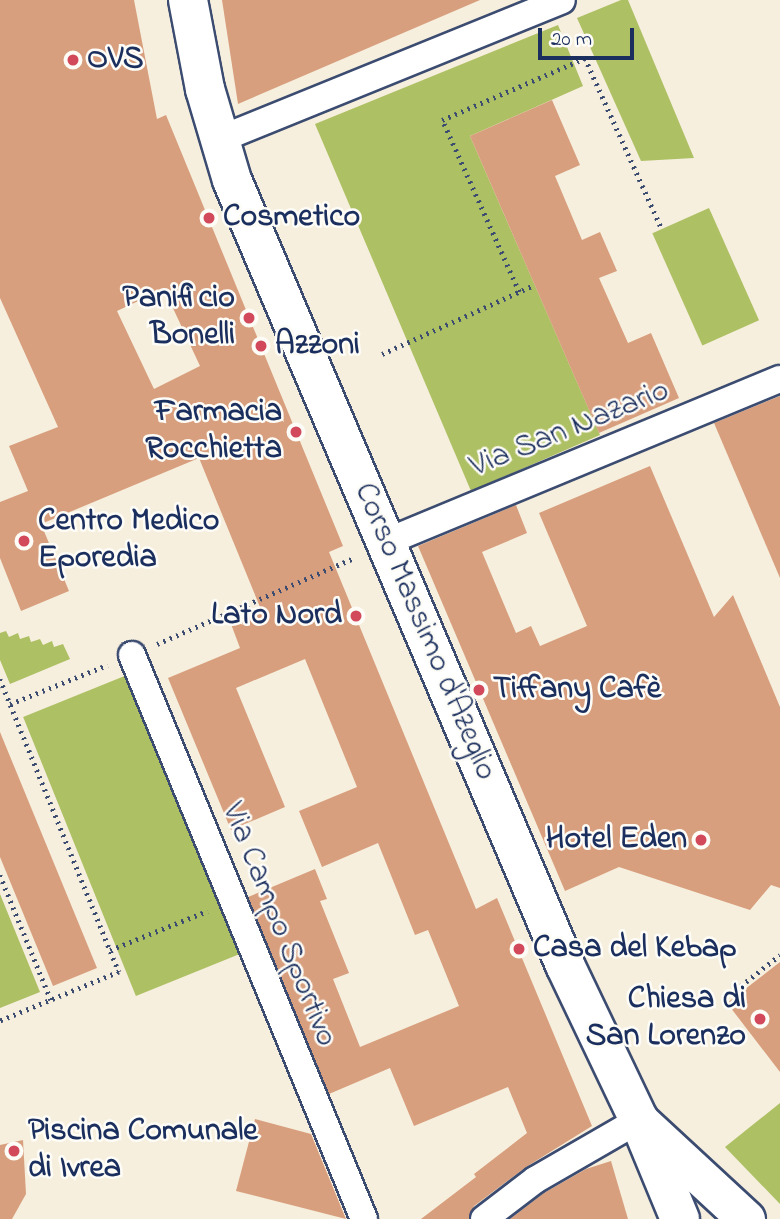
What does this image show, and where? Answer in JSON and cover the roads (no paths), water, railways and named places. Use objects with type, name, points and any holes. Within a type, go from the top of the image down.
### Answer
[{"type":"main road","name":"Corso Massimo d'Azeglio","points":[[188,0],[218,140],[374,548],[565,965],[628,1127],[680,1219]]},
{"type":"main road","points":[[628,1127],[746,1219]]},
{"type":"street","points":[[218,140],[562,0]]},
{"type":"street","name":"Via San Nazario","points":[[374,548],[780,379]]},
{"type":"street","name":"Via Campo Sportivo","points":[[132,655],[364,1219]]},
{"type":"street","points":[[484,1219],[535,1180],[628,1127]]},
{"type":"place","name":"OVS","points":[[73,60]]},
{"type":"place","name":"Cosmetico","points":[[209,218]]},
{"type":"place","name":"Panificio Bonelli","points":[[249,318]]},
{"type":"place","name":"Azzoni","points":[[261,346]]},
{"type":"place","name":"Farmacia Rocchietta","points":[[296,432]]},
{"type":"place","name":"Centro Medico Eporedia","points":[[24,541]]},
{"type":"place","name":"Lato Nord","points":[[356,616]]},
{"type":"place","name":"Tiffany Cafè","points":[[479,690]]},
{"type":"place","name":"Hotel Eden","points":[[701,840]]},
{"type":"place","name":"Casa del Kebap","points":[[519,949]]},
{"type":"place","name":"Chiesa di San Lorenzo","points":[[760,1019]]},
{"type":"place","name":"Piscina Comunale di Ivrea","points":[[14,1151]]}]
